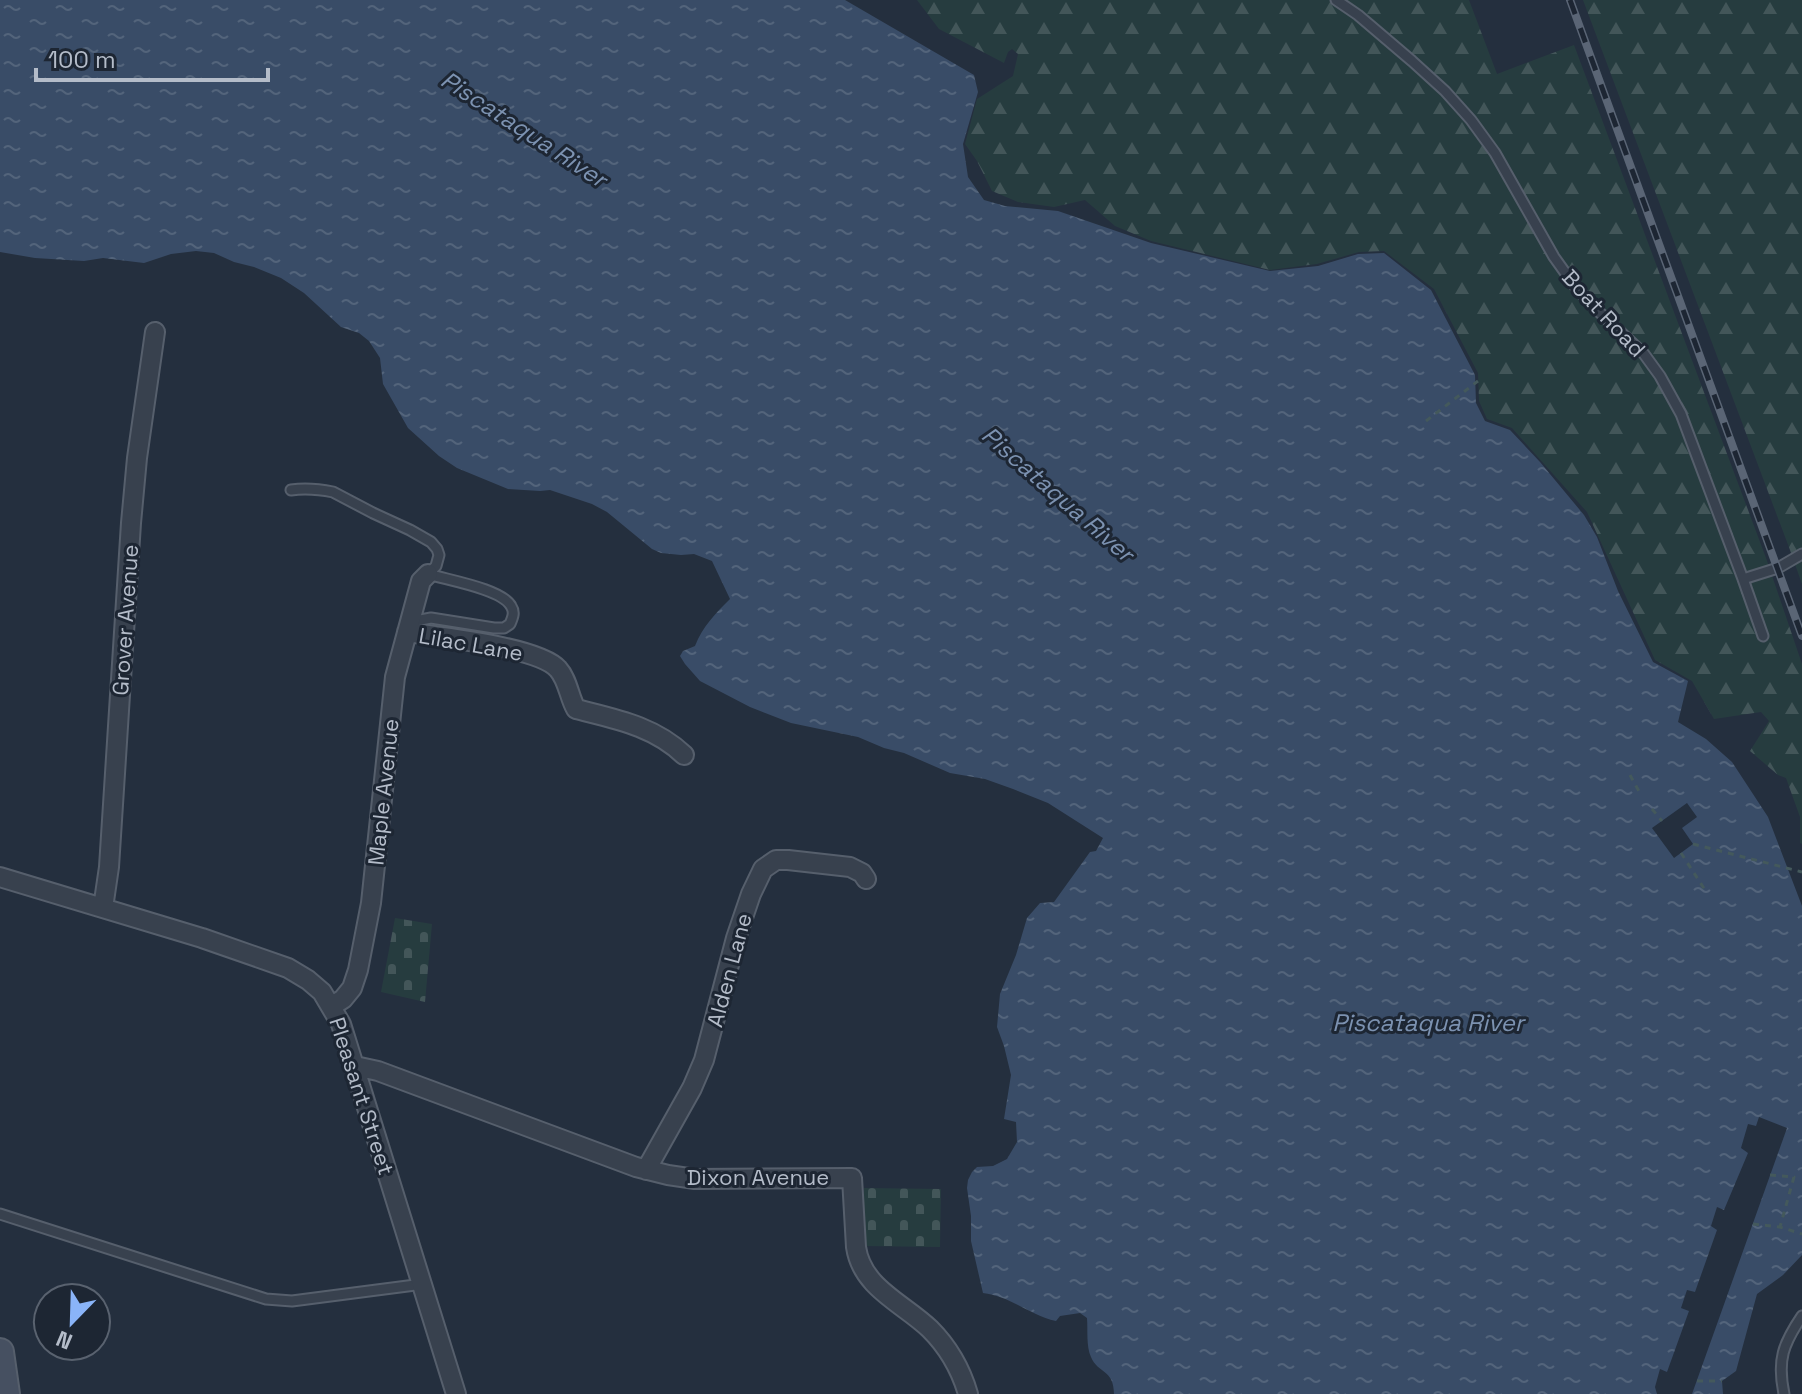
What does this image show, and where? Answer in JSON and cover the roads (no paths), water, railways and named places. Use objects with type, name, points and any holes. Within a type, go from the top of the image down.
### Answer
[{"type":"main road","points":[[0,1352],[6,1394]]},
{"type":"street","name":"Grover Avenue","points":[[103,908],[109,867],[131,523],[155,332]]},
{"type":"street","name":"Maple Avenue","points":[[332,1006],[352,988],[361,956],[371,903],[395,677],[421,581],[428,574]]},
{"type":"street","name":"Lilac Lane","points":[[409,627],[524,652],[550,662],[561,673],[576,709],[645,729],[660,736],[684,755]]},
{"type":"street","name":"Alden Lane","points":[[646,1170],[692,1088],[704,1060],[736,938],[763,869],[776,860],[788,860],[850,867],[866,879]]},
{"type":"street","name":"Pleasant Street","points":[[0,877],[230,947],[288,968],[315,985],[332,1006],[341,1024],[456,1394]]},
{"type":"street","name":"Dixon Avenue","points":[[355,1066],[433,1090],[646,1170],[695,1179],[852,1178],[857,1258],[863,1270],[877,1287],[929,1329],[957,1365],[968,1394]]},
{"type":"lane","name":"Boat Road","points":[[1336,0],[1423,71],[1471,120],[1495,153],[1554,257],[1574,285],[1644,354],[1660,376],[1690,435],[1763,636]]},
{"type":"lane","points":[[291,490],[310,488],[333,492],[423,536],[439,555],[436,566],[428,574],[495,593],[504,598],[513,611],[510,624],[504,628],[431,618],[409,627]]},
{"type":"lane","points":[[1743,579],[1778,568],[1802,554]]},
{"type":"lane","points":[[0,1214],[266,1299],[292,1301],[423,1284]]},
{"type":"lane","points":[[1784,1394],[1781,1356],[1789,1335],[1802,1316]]},
{"type":"water","name":"Piscataqua River","points":[[0,0],[845,0],[974,75],[978,92],[963,144],[968,177],[984,200],[1005,206],[1058,211],[1151,243],[1270,271],[1318,266],[1358,254],[1384,253],[1431,290],[1475,375],[1476,403],[1485,421],[1510,430],[1584,515],[1597,537],[1618,591],[1653,662],[1688,681],[1678,722],[1706,739],[1732,762],[1768,817],[1802,906],[1802,1255],[1783,1275],[1757,1294],[1736,1371],[1722,1381],[1723,1394],[1114,1394],[1109,1376],[1089,1353],[1087,1318],[1080,1313],[1060,1316],[1056,1321],[983,1293],[971,1241],[968,1180],[977,1167],[993,1166],[1007,1159],[1017,1142],[1016,1122],[1004,1119],[1011,1075],[997,1027],[1000,994],[1027,918],[1040,903],[1054,902],[1103,838],[1048,803],[1013,789],[985,779],[950,773],[858,737],[791,723],[750,707],[700,681],[680,656],[683,651],[695,646],[714,615],[730,599],[712,561],[694,554],[661,553],[652,549],[607,512],[592,504],[550,490],[508,489],[457,468],[408,428],[383,384],[380,358],[369,341],[359,333],[341,327],[304,293],[281,278],[214,253],[196,251],[171,254],[144,263],[103,258],[84,261],[35,258],[0,252]]},
{"type":"railway","points":[[1570,0],[1802,636]]}]
